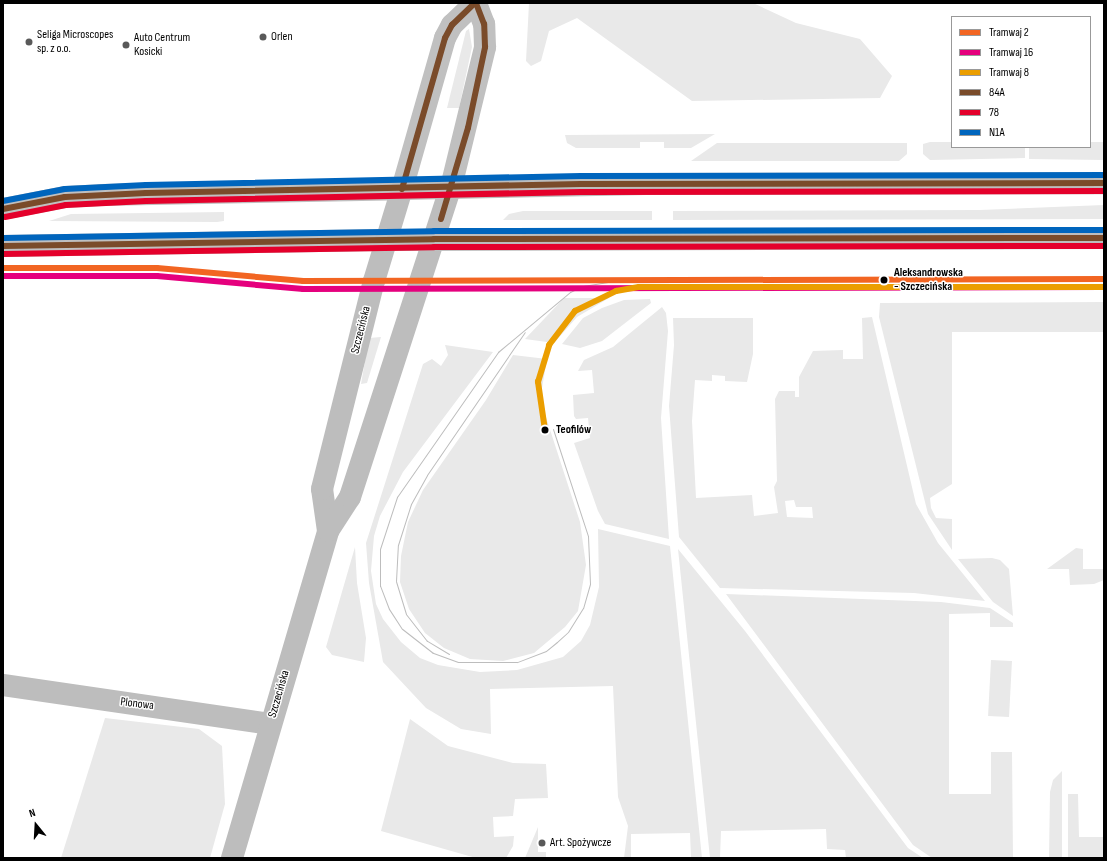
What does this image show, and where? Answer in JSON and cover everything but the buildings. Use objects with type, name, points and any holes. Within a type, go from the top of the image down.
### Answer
[{"type":"main road","name":"Szczecińska","points":[[232,858],[270,724],[328,531],[350,497],[451,187],[485,47],[484,24],[476,3],[452,25],[445,38],[386,240],[322,489],[328,531]]},
{"type":"main road","points":[[3,210],[65,197],[101,194],[451,187],[1104,183]]},
{"type":"main road","points":[[3,246],[434,239],[1104,238]]},
{"type":"main road","name":"Plonowa","points":[[3,685],[270,724]]},
{"type":"shaded area","points":[[529,3],[753,3],[796,23],[860,39],[892,76],[880,98],[692,101],[577,18],[549,31],[541,61],[531,66],[526,61]]},
{"type":"shaded area","points":[[469,29],[472,47],[459,108],[447,108],[466,31]]},
{"type":"shaded area","points":[[715,134],[691,148],[664,148],[664,142],[640,142],[640,148],[576,148],[567,143],[565,135]]},
{"type":"shaded area","points":[[930,142],[951,142],[951,148],[1025,148],[1025,158],[930,160],[923,154],[923,144]]},
{"type":"shaded area","points":[[1091,142],[1104,142],[1104,160],[1029,159],[1029,148],[1091,148]]},
{"type":"shaded area","points":[[717,143],[907,143],[907,154],[899,161],[691,161]]},
{"type":"shaded area","points":[[1104,205],[1104,219],[673,220],[673,211],[980,210]]},
{"type":"shaded area","points":[[523,211],[652,211],[652,220],[503,220],[509,214]]},
{"type":"shaded area","points":[[224,212],[224,221],[217,222],[49,221],[71,214]]},
{"type":"shaded area","points":[[564,298],[609,298],[577,317],[554,343],[525,339]]},
{"type":"shaded area","points":[[650,299],[651,303],[602,341],[580,348],[562,344],[583,318],[602,308],[624,300]]},
{"type":"shaded area","points":[[1104,302],[1104,332],[952,332],[952,484],[930,498],[931,508],[936,518],[952,519],[952,550],[928,514],[879,317],[880,303]]},
{"type":"shaded area","points":[[662,307],[666,313],[668,331],[661,418],[669,539],[605,524],[598,511],[574,443],[590,438],[588,418],[576,419],[574,416],[573,395],[594,393],[592,370],[578,371],[584,360],[613,347]]},
{"type":"shaded area","points":[[872,317],[916,504],[938,543],[985,601],[914,593],[720,588],[679,537],[669,406],[674,345],[673,318],[753,318],[753,354],[747,382],[725,381],[725,376],[712,375],[712,381],[695,380],[692,421],[696,498],[752,495],[754,516],[778,513],[774,487],[777,481],[775,399],[779,391],[795,391],[795,397],[799,397],[799,377],[813,351],[843,350],[843,359],[863,359],[862,318]],"holes":[[[794,500],[796,507],[812,507],[813,518],[787,517],[785,501]]]},
{"type":"shaded area","points":[[381,337],[367,383],[361,384],[369,338]]},
{"type":"shaded area","points":[[445,345],[493,352],[403,472],[380,516],[374,536],[371,571],[376,604],[383,619],[401,642],[420,658],[438,665],[480,672],[517,670],[563,657],[581,641],[590,625],[599,587],[598,529],[670,546],[702,858],[691,858],[690,833],[631,834],[631,858],[624,858],[628,826],[618,797],[613,686],[490,689],[491,734],[461,729],[426,708],[383,662],[369,583],[366,543],[423,364],[432,359],[441,366],[448,355]]},
{"type":"shaded area","points":[[513,355],[547,359],[542,388],[543,408],[580,522],[586,565],[578,611],[565,627],[534,653],[503,661],[470,659],[444,648],[425,633],[409,609],[400,582],[401,556],[408,522],[423,490],[486,400]]},
{"type":"shaded area","points":[[355,547],[357,583],[366,638],[364,662],[332,655],[326,647]]},
{"type":"shaded area","points":[[1076,548],[1083,549],[1083,569],[1104,569],[1104,580],[1094,584],[1070,585],[1069,569],[1047,569]]},
{"type":"shaded area","points":[[678,549],[745,631],[908,848],[923,858],[846,858],[845,850],[827,849],[826,829],[721,831],[720,858],[710,858]]},
{"type":"shaded area","points":[[992,558],[1000,560],[1009,569],[1013,616],[993,602],[958,559]]},
{"type":"shaded area","points":[[726,594],[941,602],[990,608],[1013,623],[1013,627],[990,627],[990,613],[949,614],[949,794],[991,794],[991,752],[1012,752],[1013,858],[932,858],[913,845]]},
{"type":"shaded area","points":[[991,660],[1012,661],[1009,717],[988,716]]},
{"type":"shaded area","points":[[105,718],[199,729],[222,746],[225,804],[210,858],[61,858]]},
{"type":"shaded area","points":[[410,719],[448,746],[513,763],[546,764],[548,798],[515,799],[513,816],[493,817],[494,837],[514,836],[513,846],[506,858],[476,858],[381,831]]},
{"type":"shaded area","points":[[1062,771],[1062,858],[1049,858],[1050,792],[1053,780]]},
{"type":"shaded area","points":[[1068,794],[1078,794],[1079,837],[1104,837],[1104,858],[1068,858]]},
{"type":"shaded area","points":[[538,827],[538,852],[546,852],[546,858],[525,858]]},
{"type":"tram line","name":"2","points":[[3,268],[157,268],[303,281],[1104,279]]},
{"type":"tram line","name":"16","points":[[3,276],[157,276],[303,289],[1104,287]]},
{"type":"tram line","points":[[553,429],[588,536],[590,584],[583,608],[568,632],[557,642],[546,651],[517,662],[458,662],[433,653],[402,629],[389,609],[380,586],[380,549],[397,497],[498,352],[570,292],[583,286],[619,280]]},
{"type":"tram line","name":"8","points":[[545,430],[538,382],[549,345],[575,311],[616,291],[639,287],[1104,287]]},
{"type":"tram line","points":[[449,654],[427,641],[406,614],[396,581],[398,545],[411,504],[427,475],[525,332]]},
{"type":"transit line","name":"84A","points":[[402,189],[445,38],[452,25],[475,3]]},
{"type":"transit line","name":"84A","points":[[441,219],[468,128],[485,47],[484,24],[476,3]]},
{"type":"transit line","name":"N1A","points":[[3,201],[65,189],[146,185],[581,176],[1104,175]]},
{"type":"transit line","name":"84A","points":[[3,209],[65,197],[146,193],[581,184],[1104,183]]},
{"type":"transit line","name":"78","points":[[5,217],[66,205],[146,201],[581,192],[1104,191]]},
{"type":"transit line","name":"N1A","points":[[3,238],[434,231],[1104,230]]},
{"type":"transit line","name":"84A","points":[[3,246],[434,239],[1104,238]]},
{"type":"transit line","name":"78","points":[[3,254],[434,247],[1104,246]]},
{"type":"place","name":"Orlen","points":[[263,37]]},
{"type":"place","name":"Seliga Microscopes sp. z o.o.","points":[[29,42]]},
{"type":"place","name":"Auto Centrum Kosicki","points":[[126,45]]},
{"type":"place","name":"Aleksandrowska - Szczecińska","points":[[884,280]]},
{"type":"place","name":"Teofilów","points":[[545,430]]},
{"type":"place","name":"Art. Spożywcze","points":[[542,843]]}]
